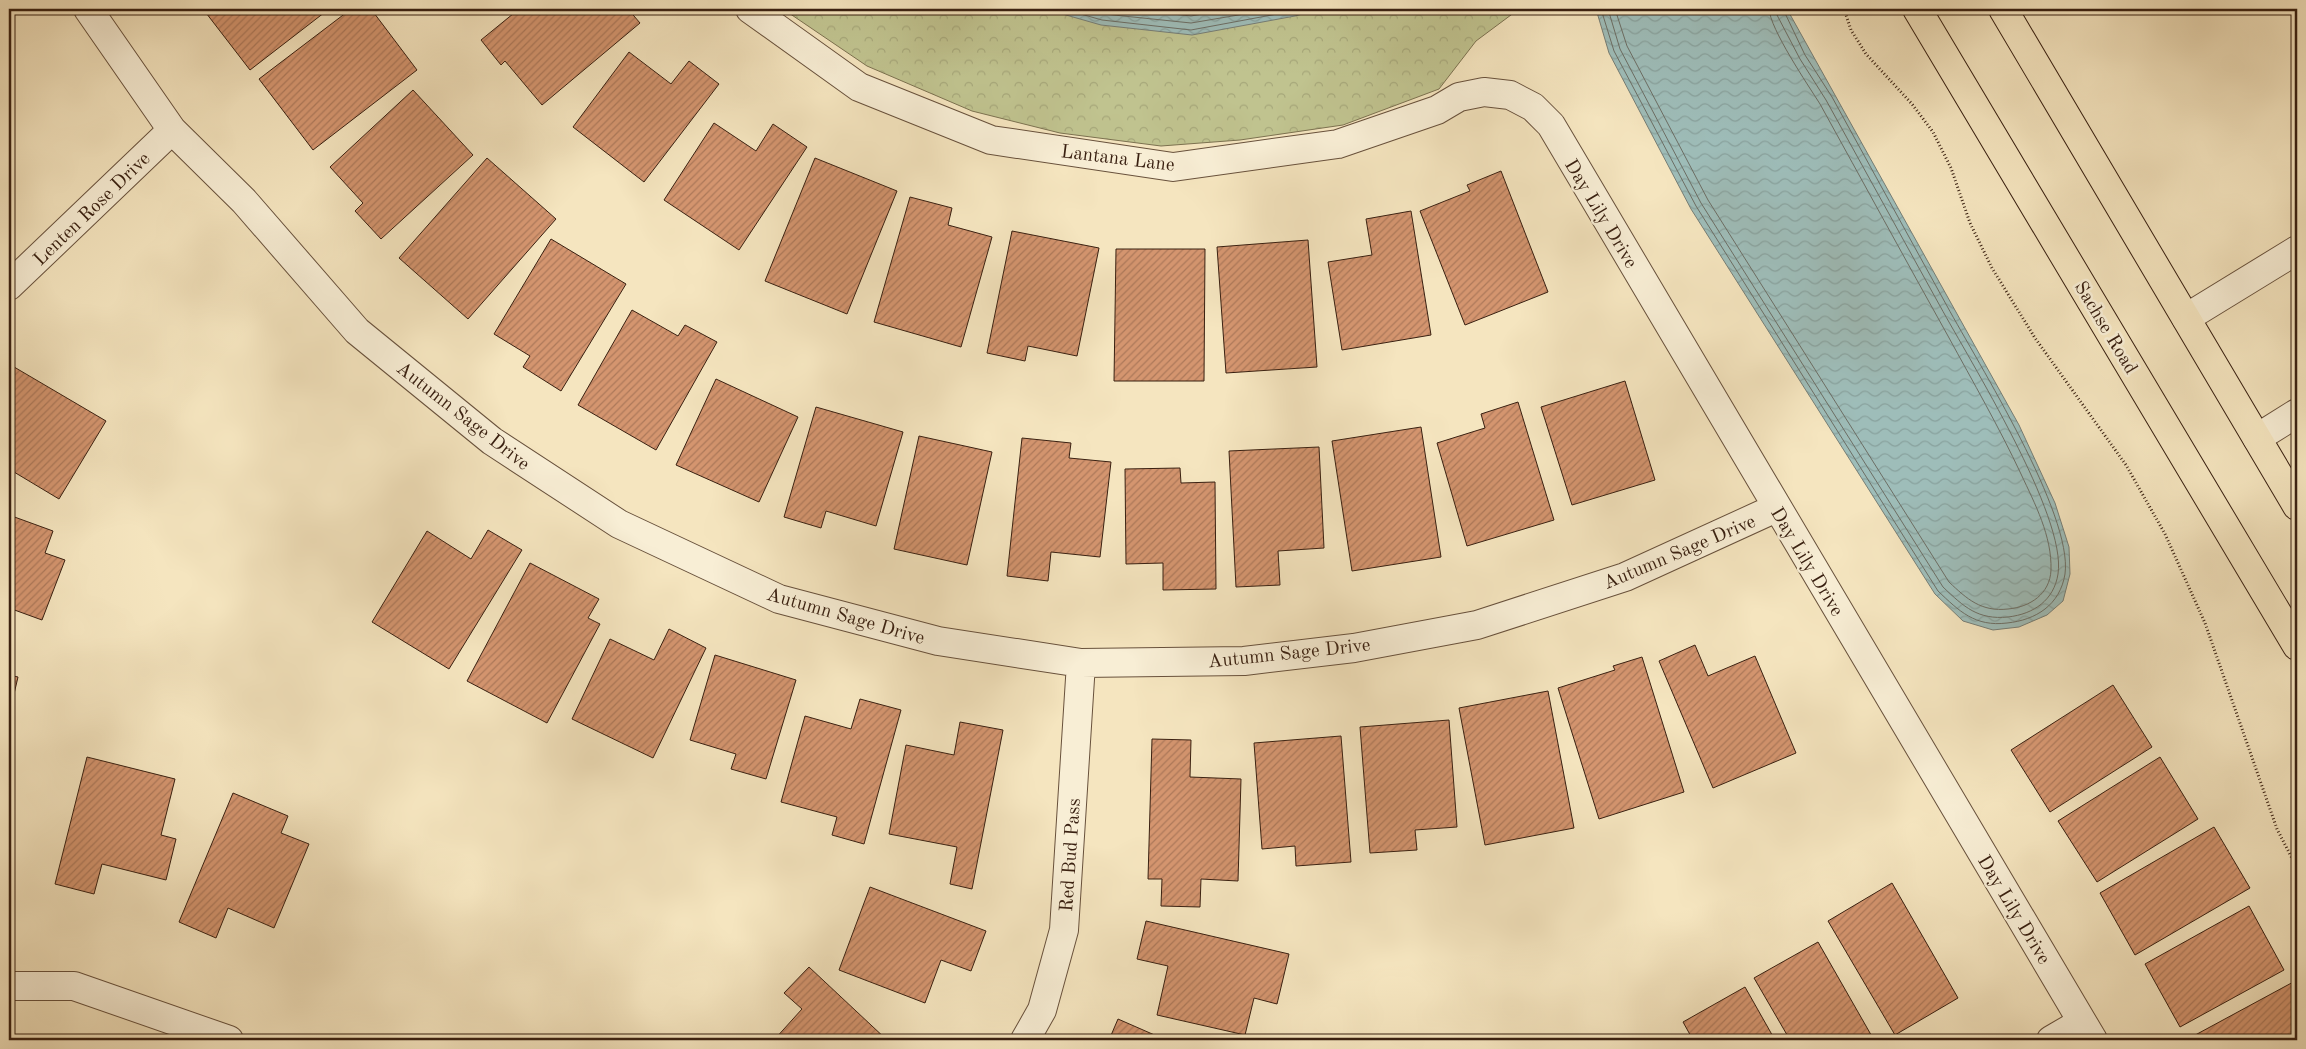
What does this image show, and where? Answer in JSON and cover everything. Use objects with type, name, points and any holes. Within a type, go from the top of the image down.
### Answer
[{"type":"main road","name":"Sachse Road","points":[[1917,9],[2297,646]]},
{"type":"main road","points":[[2003,9],[2297,506]]},
{"type":"street","name":"Autumn Sage Drive","points":[[88,9],[172,130],[244,201],[357,331],[492,441],[619,524],[779,599],[938,641],[1080,662],[1244,661],[1354,648],[1477,625],[1625,577],[1776,508]]},
{"type":"street","name":"Lantana Lane","points":[[750,9],[859,87],[991,140],[1173,167],[1338,144],[1437,110],[1459,97],[1484,92],[1510,95]]},
{"type":"street","name":"Day Lily Drive","points":[[1510,95],[1533,107],[1551,126],[2088,1031]]},
{"type":"street","name":"Lenten Rose Drive","points":[[9,286],[172,130]]},
{"type":"street","points":[[2186,318],[2297,250]]},
{"type":"street","points":[[2257,438],[2297,413]]},
{"type":"street","name":"Red Bud Pass","points":[[1025,1040],[1042,1010],[1064,930],[1080,662]]},
{"type":"street","points":[[9,986],[74,986],[229,1040]]},
{"type":"street","points":[[2051,1040],[2088,1031]]},
{"type":"path","points":[[1844,9],[1851,30],[1866,54],[1912,104],[1933,132],[1951,168],[1970,223],[1992,268],[2034,338],[2126,465],[2165,534],[2206,624],[2277,829],[2297,868]]},
{"type":"green space","points":[[783,9],[1519,9],[1476,41],[1439,89],[1343,125],[1240,140],[1161,146],[1060,133],[972,111],[867,66]]},
{"type":"water","points":[[1045,9],[1321,9],[1295,16],[1192,35],[1101,25]]},
{"type":"water","points":[[1596,9],[1787,9],[2019,425],[2055,503],[2069,547],[2070,574],[2063,601],[2047,615],[2019,627],[1993,630],[1963,621],[1935,594],[1691,209],[1609,53]]},
{"type":"building","points":[[203,9],[329,9],[250,70]]},
{"type":"building","points":[[351,9],[371,9],[417,70],[313,150],[259,79]]},
{"type":"building","points":[[519,9],[628,9],[640,23],[542,105],[505,61],[501,65],[481,40]]},
{"type":"building","points":[[629,52],[671,84],[689,61],[719,84],[644,182],[573,127]]},
{"type":"building","points":[[413,90],[473,155],[381,239],[355,211],[363,203],[330,167]]},
{"type":"building","points":[[714,123],[756,151],[773,124],[807,147],[739,250],[664,200]]},
{"type":"building","points":[[487,158],[556,219],[468,319],[399,258]]},
{"type":"building","points":[[815,158],[897,191],[847,314],[765,281]]},
{"type":"building","points":[[1501,171],[1548,292],[1465,325],[1420,211],[1470,191],[1467,185]]},
{"type":"building","points":[[910,197],[952,208],[948,225],[992,237],[961,347],[874,322]]},
{"type":"building","points":[[1411,211],[1431,335],[1342,350],[1328,262],[1372,255],[1366,219]]},
{"type":"building","points":[[1012,231],[1099,248],[1077,356],[1028,346],[1025,361],[987,353]]},
{"type":"building","points":[[551,239],[626,284],[561,391],[523,367],[530,356],[494,334]]},
{"type":"building","points":[[1308,240],[1317,367],[1226,373],[1217,247]]},
{"type":"building","points":[[1116,249],[1205,249],[1204,381],[1114,381]]},
{"type":"building","points":[[632,310],[678,336],[685,325],[717,342],[656,450],[578,405]]},
{"type":"building","points":[[9,364],[106,421],[59,499],[9,469]]},
{"type":"building","points":[[716,379],[798,417],[759,502],[676,465]]},
{"type":"building","points":[[1625,381],[1655,480],[1572,505],[1541,407]]},
{"type":"building","points":[[1518,402],[1554,520],[1467,546],[1437,443],[1485,428],[1481,414]]},
{"type":"building","points":[[816,407],[903,432],[876,526],[826,511],[821,528],[784,517]]},
{"type":"building","points":[[1421,427],[1441,557],[1352,571],[1332,441]]},
{"type":"building","points":[[919,436],[992,452],[967,565],[894,549]]},
{"type":"building","points":[[1022,438],[1071,443],[1069,458],[1111,462],[1100,557],[1051,552],[1048,581],[1007,576]]},
{"type":"building","points":[[1319,447],[1324,548],[1278,551],[1280,585],[1236,587],[1229,451]]},
{"type":"building","points":[[1180,468],[1181,483],[1215,482],[1216,589],[1163,590],[1163,563],[1126,564],[1125,469]]},
{"type":"building","points":[[9,515],[53,531],[45,553],[65,560],[42,620],[9,608]]},
{"type":"building","points":[[488,530],[522,550],[449,669],[372,622],[427,531],[471,559]]},
{"type":"building","points":[[530,563],[599,599],[588,618],[600,624],[547,723],[467,681]]},
{"type":"building","points":[[669,629],[706,648],[653,758],[572,719],[610,639],[654,660]]},
{"type":"building","points":[[1695,645],[1708,676],[1755,656],[1796,753],[1713,788],[1659,661]]},
{"type":"building","points":[[715,655],[796,680],[766,779],[731,769],[736,754],[690,740]]},
{"type":"building","points":[[1642,657],[1684,792],[1599,819],[1558,688],[1615,670],[1613,666]]},
{"type":"building","points":[[9,675],[18,677],[10,711],[9,711]]},
{"type":"building","points":[[2113,685],[2152,747],[2050,812],[2011,750]]},
{"type":"building","points":[[1548,691],[1574,828],[1485,845],[1459,708]]},
{"type":"building","points":[[860,699],[901,710],[864,844],[832,835],[837,817],[781,802],[805,716],[851,729]]},
{"type":"building","points":[[1449,720],[1457,827],[1415,830],[1417,850],[1370,853],[1360,727]]},
{"type":"building","points":[[960,722],[1003,730],[972,889],[950,884],[957,847],[889,834],[906,745],[954,755]]},
{"type":"building","points":[[1341,736],[1351,862],[1296,866],[1295,846],[1262,849],[1254,743]]},
{"type":"building","points":[[1152,739],[1191,740],[1190,777],[1241,779],[1238,881],[1201,879],[1200,907],[1161,906],[1162,879],[1148,879]]},
{"type":"building","points":[[87,757],[175,779],[161,835],[176,839],[166,880],[102,864],[94,894],[55,884]]},
{"type":"building","points":[[2160,757],[2198,819],[2097,882],[2058,821]]},
{"type":"building","points":[[233,793],[288,816],[281,833],[309,844],[274,928],[228,908],[216,938],[179,922]]},
{"type":"building","points":[[2214,827],[2250,888],[2135,955],[2100,893]]},
{"type":"building","points":[[1892,883],[1958,998],[1895,1035],[1828,921]]},
{"type":"building","points":[[870,887],[986,931],[971,971],[941,960],[925,1003],[839,970]]},
{"type":"building","points":[[2249,906],[2284,970],[2180,1027],[2145,964]]},
{"type":"building","points":[[1146,921],[1289,954],[1277,1004],[1254,998],[1245,1035],[1157,1015],[1168,966],[1137,959]]},
{"type":"building","points":[[1818,942],[1874,1040],[1790,1040],[1754,978]]},
{"type":"building","points":[[809,967],[887,1040],[774,1040],[802,1009],[784,993]]},
{"type":"building","points":[[2297,980],[2297,1040],[2186,1040]]},
{"type":"building","points":[[1745,987],[1775,1040],[1693,1040],[1683,1022]]},
{"type":"building","points":[[1118,1019],[1166,1040],[1109,1040]]}]
